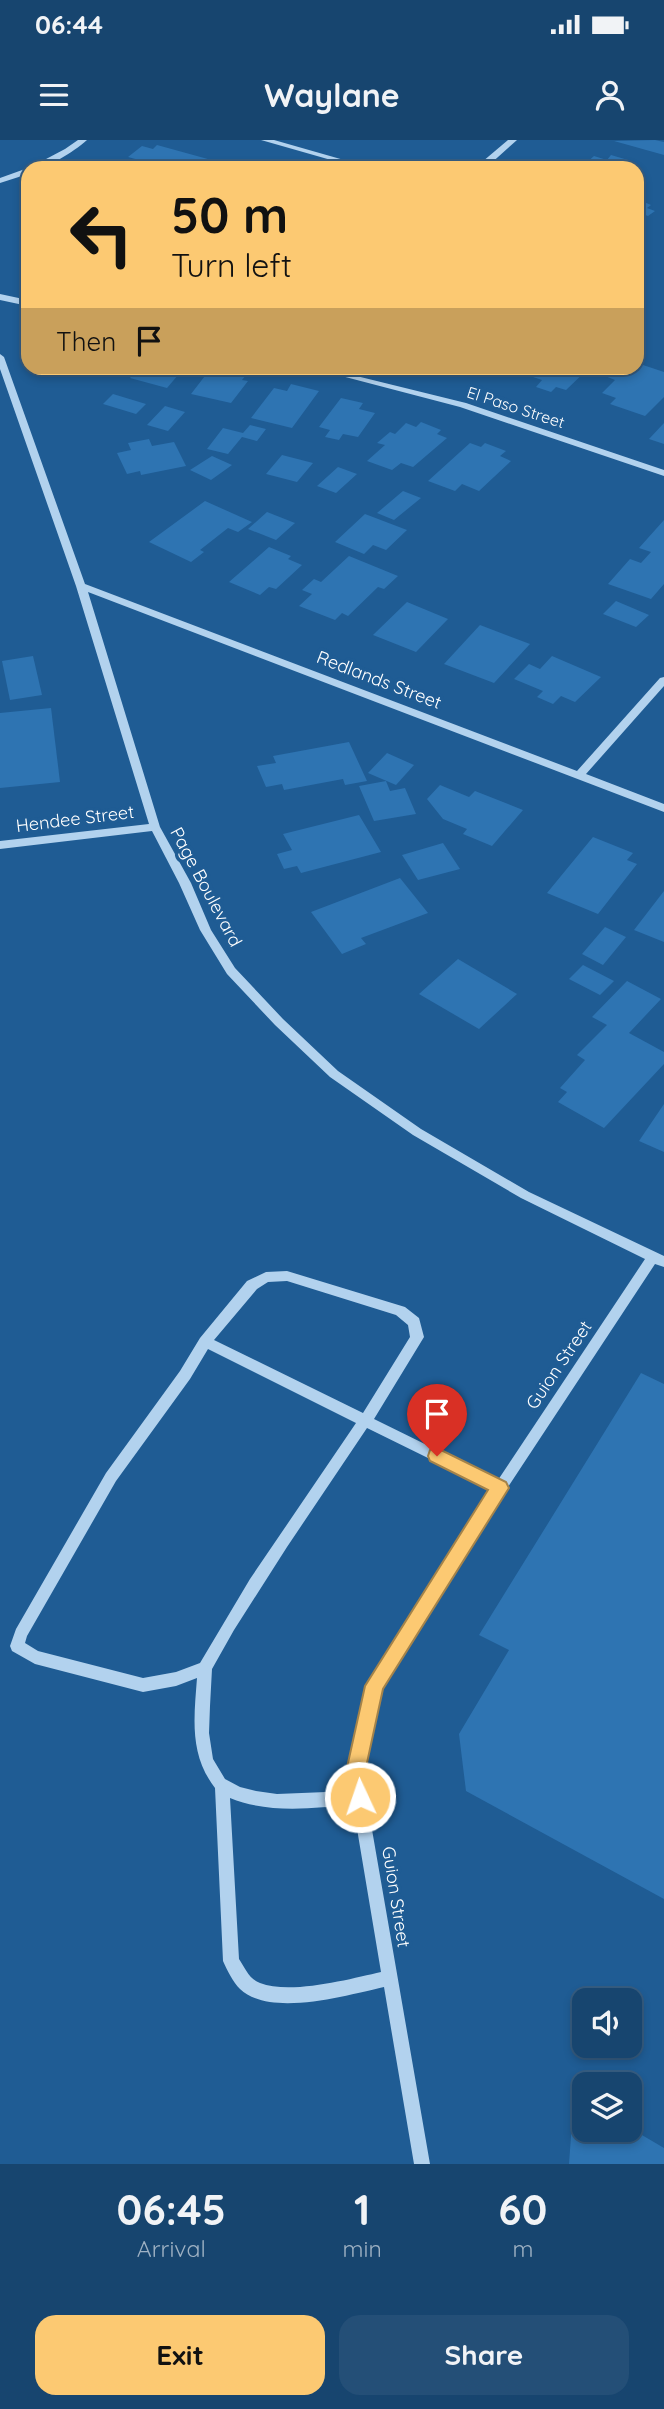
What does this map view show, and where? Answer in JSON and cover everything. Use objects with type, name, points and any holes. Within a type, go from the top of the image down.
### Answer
[{"type":"street","points":[[46,161],[83,140]]},
{"type":"street","points":[[265,140],[342,161]]},
{"type":"street","points":[[488,161],[513,140]]},
{"type":"street","points":[[0,181],[21,174]]},
{"type":"street","points":[[0,298],[21,302]]},
{"type":"street","name":"Page Boulevard","points":[[0,357],[81,586],[155,827],[206,930],[231,971],[279,1022],[334,1074],[417,1132],[525,1195],[659,1260]]},
{"type":"street","name":"El Paso Street","points":[[343,375],[463,405],[664,474]]},
{"type":"street","name":"Redlands Street","points":[[81,586],[664,808]]},
{"type":"street","points":[[579,775],[664,680]]},
{"type":"street","name":"Hendee Street","points":[[0,845],[155,827]]},
{"type":"street","name":"Guion Street","points":[[422,2164],[355,1772],[374,1686],[500,1488],[659,1260]]},
{"type":"street","points":[[205,1668],[176,1679],[143,1685],[35,1657],[18,1646],[21,1634],[111,1477],[185,1375],[205,1342],[240,1297],[266,1277],[287,1276],[400,1311],[414,1322],[418,1337],[387,1390],[363,1421],[234,1614],[205,1668],[201,1727],[209,1769],[222,1785],[246,1798],[285,1802],[360,1797]]},
{"type":"street","points":[[205,1342],[500,1488]]},
{"type":"street","points":[[222,1785],[232,1961],[247,1985],[270,1994],[320,1992],[390,1978]]},
{"type":"building","points":[[614,141],[664,142],[664,155]]},
{"type":"building","points":[[157,145],[215,161],[138,161],[128,157],[142,146],[153,149]]},
{"type":"building","points":[[611,155],[628,160],[588,161],[594,156],[607,160]]},
{"type":"building","points":[[644,202],[651,205],[647,208],[655,211],[648,216],[644,215]]},
{"type":"building","points":[[644,365],[664,372],[664,397],[645,416],[610,404],[616,398],[602,393],[615,380],[605,376],[644,375]]},
{"type":"building","points":[[133,375],[178,375],[167,388],[130,378]]},
{"type":"building","points":[[206,375],[246,375],[242,380],[248,381],[231,403],[191,394]]},
{"type":"building","points":[[527,375],[582,375],[566,390],[556,387],[551,392],[536,387],[542,380]]},
{"type":"building","points":[[291,384],[319,391],[292,428],[251,418],[274,388],[287,391]]},
{"type":"building","points":[[113,394],[146,404],[136,414],[103,404]]},
{"type":"building","points":[[341,398],[363,403],[359,409],[375,413],[358,437],[343,434],[339,440],[325,437],[330,430],[319,427]]},
{"type":"building","points":[[165,406],[185,412],[168,431],[147,425]]},
{"type":"building","points":[[421,422],[441,430],[437,434],[447,438],[413,467],[401,463],[392,470],[367,461],[385,445],[377,443],[390,432],[395,434],[406,423],[416,427]]},
{"type":"building","points":[[664,423],[664,444],[649,439]]},
{"type":"building","points":[[250,425],[266,429],[257,441],[242,437],[228,454],[207,449],[223,428],[243,433]]},
{"type":"building","points":[[149,439],[152,446],[174,442],[186,466],[141,475],[140,471],[127,474],[117,453],[131,450],[128,443]]},
{"type":"building","points":[[470,443],[481,447],[485,443],[506,451],[500,456],[511,461],[479,491],[462,484],[455,491],[428,481]]},
{"type":"building","points":[[282,455],[313,463],[297,482],[266,474]]},
{"type":"building","points":[[212,456],[232,465],[211,480],[190,470]]},
{"type":"building","points":[[338,467],[357,474],[336,493],[317,486]]},
{"type":"building","points":[[403,491],[421,498],[394,520],[377,513]]},
{"type":"building","points":[[205,501],[252,522],[238,532],[228,528],[200,550],[204,552],[191,562],[149,542]]},
{"type":"building","points":[[267,512],[295,523],[276,540],[248,529]]},
{"type":"building","points":[[365,514],[407,530],[386,550],[373,545],[364,554],[335,542]]},
{"type":"building","points":[[664,520],[664,584],[651,599],[608,584],[630,559],[641,563],[651,552],[639,548]]},
{"type":"building","points":[[269,547],[291,556],[288,559],[302,565],[276,589],[269,587],[260,595],[229,582]]},
{"type":"building","points":[[349,556],[398,576],[384,589],[378,587],[348,616],[342,613],[335,620],[299,606],[312,594],[302,590],[314,579],[321,582]]},
{"type":"building","points":[[616,601],[649,615],[636,627],[603,614]]},
{"type":"building","points":[[407,602],[448,619],[416,652],[373,635]]},
{"type":"building","points":[[480,625],[530,644],[494,683],[444,664]]},
{"type":"building","points":[[33,656],[42,695],[10,700],[2,661]]},
{"type":"building","points":[[552,656],[601,677],[575,702],[561,696],[553,704],[537,697],[543,691],[514,679],[529,664],[540,669]]},
{"type":"building","points":[[51,708],[60,782],[0,788],[0,713]]},
{"type":"building","points":[[349,742],[367,781],[345,785],[343,779],[284,790],[282,784],[266,787],[257,766],[276,763],[273,756]]},
{"type":"building","points":[[387,753],[414,765],[396,785],[368,773]]},
{"type":"building","points":[[386,781],[390,791],[405,788],[416,814],[374,821],[359,786]]},
{"type":"building","points":[[440,785],[469,797],[475,791],[523,810],[492,846],[463,834],[467,829],[443,819],[427,799]]},
{"type":"building","points":[[359,815],[381,852],[301,873],[297,866],[284,869],[277,854],[292,850],[283,834]]},
{"type":"building","points":[[593,837],[633,853],[627,860],[637,864],[598,914],[547,893]]},
{"type":"building","points":[[443,843],[460,869],[418,880],[402,855]]},
{"type":"building","points":[[400,878],[428,913],[361,938],[366,944],[342,954],[311,912]]},
{"type":"building","points":[[664,891],[664,942],[634,930]]},
{"type":"building","points":[[605,927],[626,937],[603,965],[582,954]]},
{"type":"building","points":[[458,959],[517,994],[479,1029],[419,994]]},
{"type":"building","points":[[583,965],[614,981],[600,995],[569,979]]},
{"type":"building","points":[[627,981],[661,999],[629,1033],[664,1052],[664,1064],[604,1128],[558,1102],[567,1092],[560,1088],[585,1060],[577,1055],[607,1025],[592,1017]]},
{"type":"building","points":[[664,1104],[664,1152],[639,1141]]},
{"type":"building","points":[[641,1373],[664,1384],[664,1899],[466,1791],[459,1734],[509,1650],[479,1635]]},
{"type":"building","points":[[572,2123],[572,2142],[642,2142],[642,2135],[664,2148],[664,2164],[569,2164]]},
{"type":"route","points":[[360,1797],[355,1772],[374,1686],[500,1488],[437,1456]]}]
